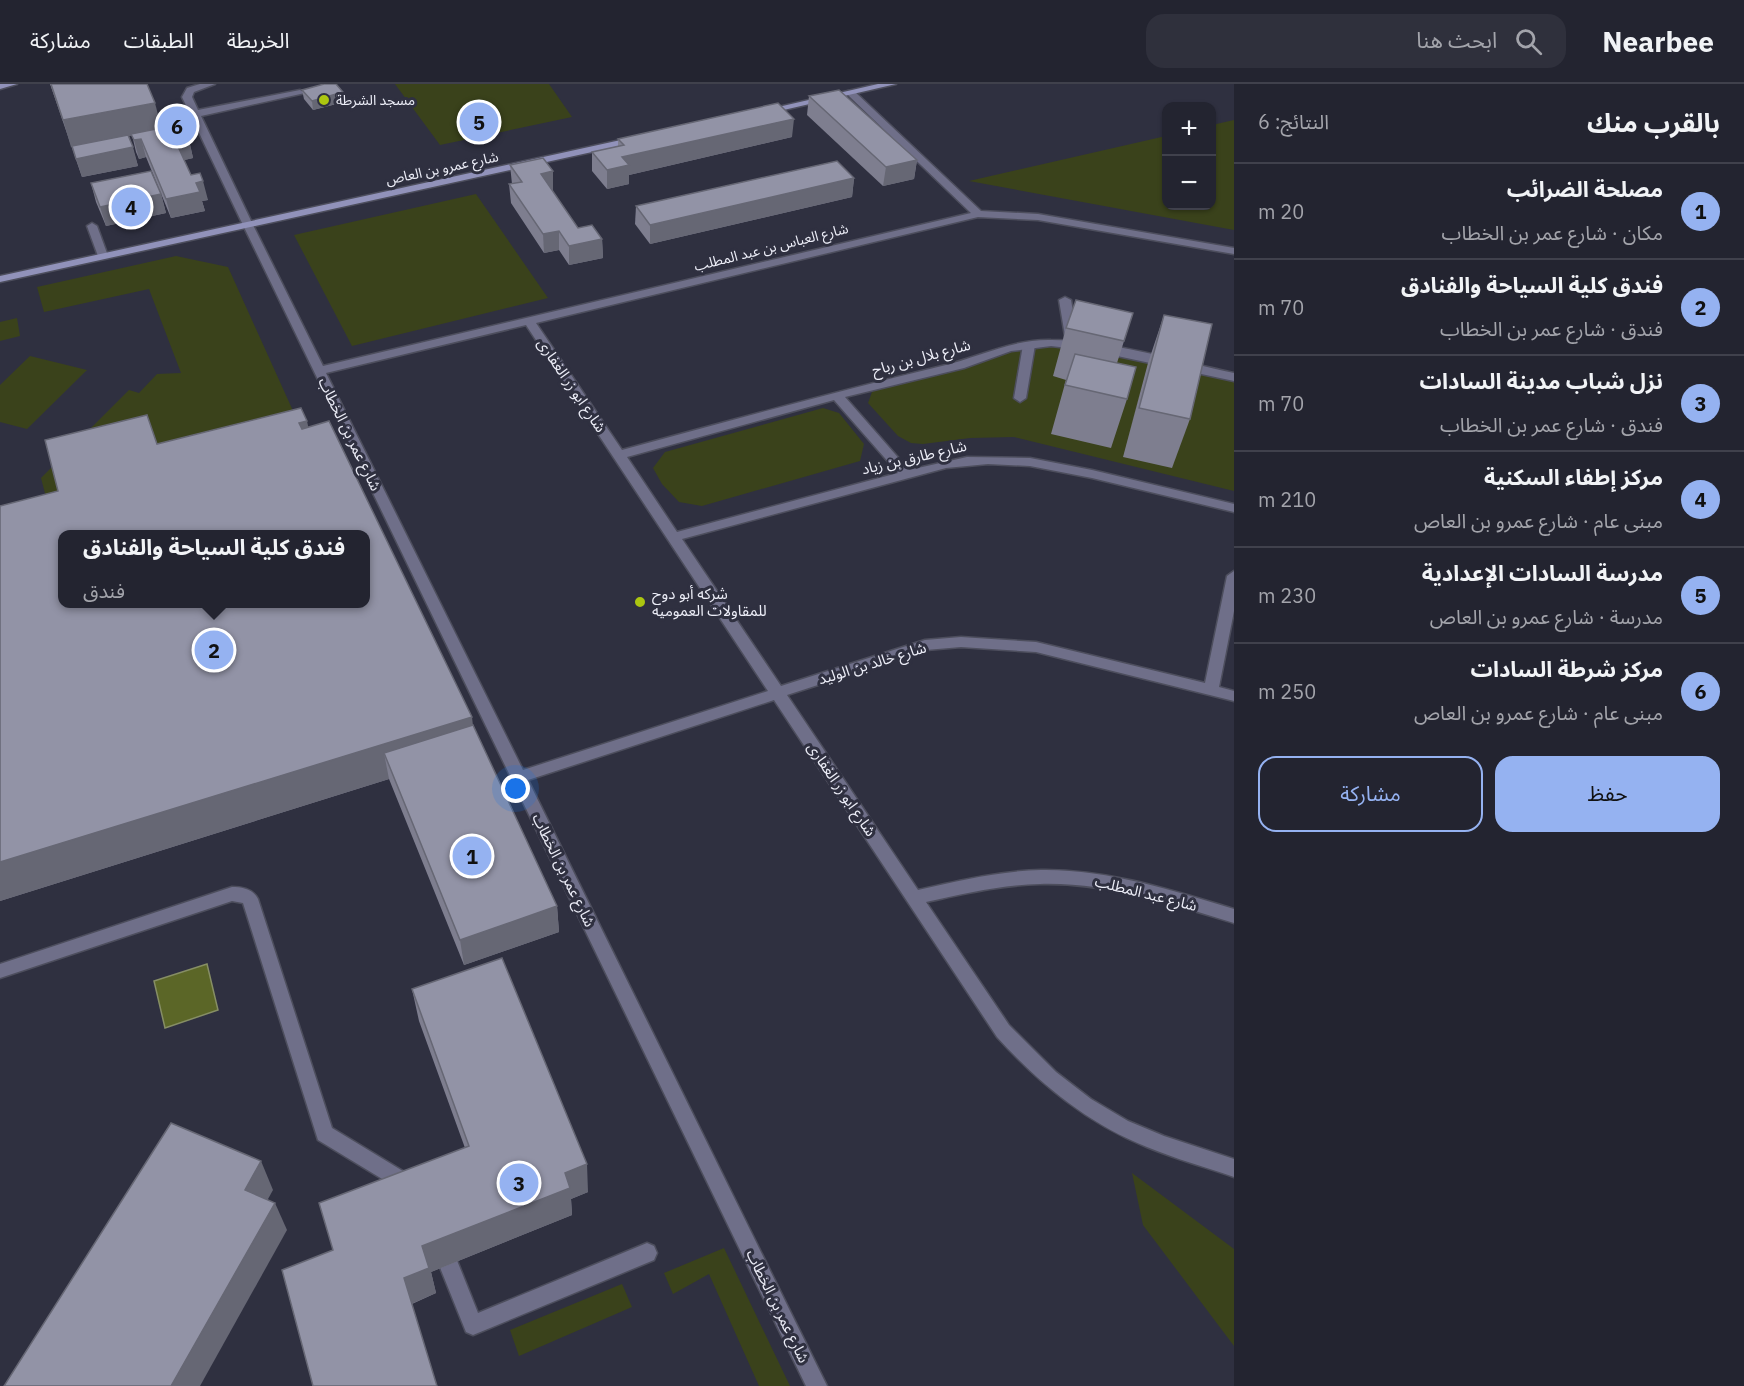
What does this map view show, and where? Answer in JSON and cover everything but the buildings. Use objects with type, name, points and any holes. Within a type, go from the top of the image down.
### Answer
[{"type":"street","points":[[0,86],[12,84]]},
{"type":"street","points":[[210,84],[196,87],[188,93],[195,114],[300,93]]},
{"type":"street","points":[[747,116],[891,84]]},
{"type":"street","points":[[851,93],[978,214]]},
{"type":"street","name":"شارع عمر بن الخطاب","points":[[195,114],[817,1386]]},
{"type":"street","name":"شارع عمرو بن العاص","points":[[0,279],[654,136]]},
{"type":"street","name":"شارع العباس بن عبد المطلب","points":[[319,371],[978,214],[1016,214],[1038,217],[1234,251]]},
{"type":"street","points":[[92,226],[103,256]]},
{"type":"street","points":[[1065,300],[1072,344]]},
{"type":"street","name":"شارع ابو زر الغفارى","points":[[529,321],[1003,1031],[1046,1076],[1071,1096],[1106,1118],[1143,1137],[1234,1168]]},
{"type":"street","name":"شارع بلال بن رباح","points":[[620,455],[960,365],[1009,348],[1029,345],[1072,344],[1234,377]]},
{"type":"street","points":[[1020,398],[1029,345]]},
{"type":"street","points":[[837,396],[906,474]]},
{"type":"street","name":"شارع طارق بن زياد","points":[[674,537],[964,460],[1003,458],[1059,466],[1234,508]]},
{"type":"street","points":[[1211,691],[1234,576]]},
{"type":"street","name":"شارع خالد بن الوليد","points":[[519,777],[925,645],[961,642],[1036,647],[1234,696]]},
{"type":"street","name":"شارع عبد المطلب","points":[[914,898],[1000,880],[1041,877],[1084,878],[1124,885],[1234,916]]},
{"type":"street","points":[[0,971],[232,894],[241,894],[250,899],[325,1134],[425,1194]]},
{"type":"street","points":[[449,1265],[473,1325],[647,1253]]},
{"type":"shaded area","points":[[395,84],[549,84],[572,117],[440,145]]},
{"type":"shaded area","points":[[1234,120],[1234,230],[969,181],[1162,137],[1162,210],[1216,210],[1216,124]]},
{"type":"shaded area","points":[[476,194],[548,298],[352,346],[294,235]]},
{"type":"shaded area","points":[[176,256],[228,267],[308,444],[55,532],[41,478],[129,390],[139,393],[157,374],[181,373],[149,289],[44,312],[37,287]]},
{"type":"shaded area","points":[[17,318],[20,336],[0,341],[0,322]]},
{"type":"shaded area","points":[[1068,342],[1234,377],[1234,491],[1014,437],[911,443],[898,436],[868,403],[872,392],[879,387],[1022,345]]},
{"type":"shaded area","points":[[30,356],[87,370],[27,429],[0,422],[0,385]]},
{"type":"shaded area","points":[[823,408],[839,413],[864,444],[860,461],[702,506],[679,502],[662,484],[653,468],[665,452]]},
{"type":"shaded area","points":[[207,964],[218,1010],[165,1028],[154,981]]},
{"type":"shaded area","points":[[1132,1173],[1234,1249],[1234,1346],[1143,1225]]},
{"type":"shaded area","points":[[724,1248],[790,1386],[759,1386],[709,1274],[673,1294],[664,1273]]},
{"type":"shaded area","points":[[622,1284],[632,1307],[519,1356],[510,1330]]},
{"type":"place","name":"مسجد الشرطة","points":[[324,100]]},
{"type":"place","name":"مدرسة السادات الإعدادية","points":[[479,122]]},
{"type":"place","name":"مركز شرطة السادات","points":[[177,126]]},
{"type":"place","name":"مركز إطفاء السكنية","points":[[131,207]]},
{"type":"place","name":"شركه أبو دوح للمقاولات العموميه","points":[[640,602]]},
{"type":"place","name":"فندق كلية السياحة والفنادق","points":[[214,650]]},
{"type":"place","name":"مصلحة الضرائب","points":[[472,856]]},
{"type":"place","name":"نزل شباب مدينة السادات","points":[[519,1183]]}]
